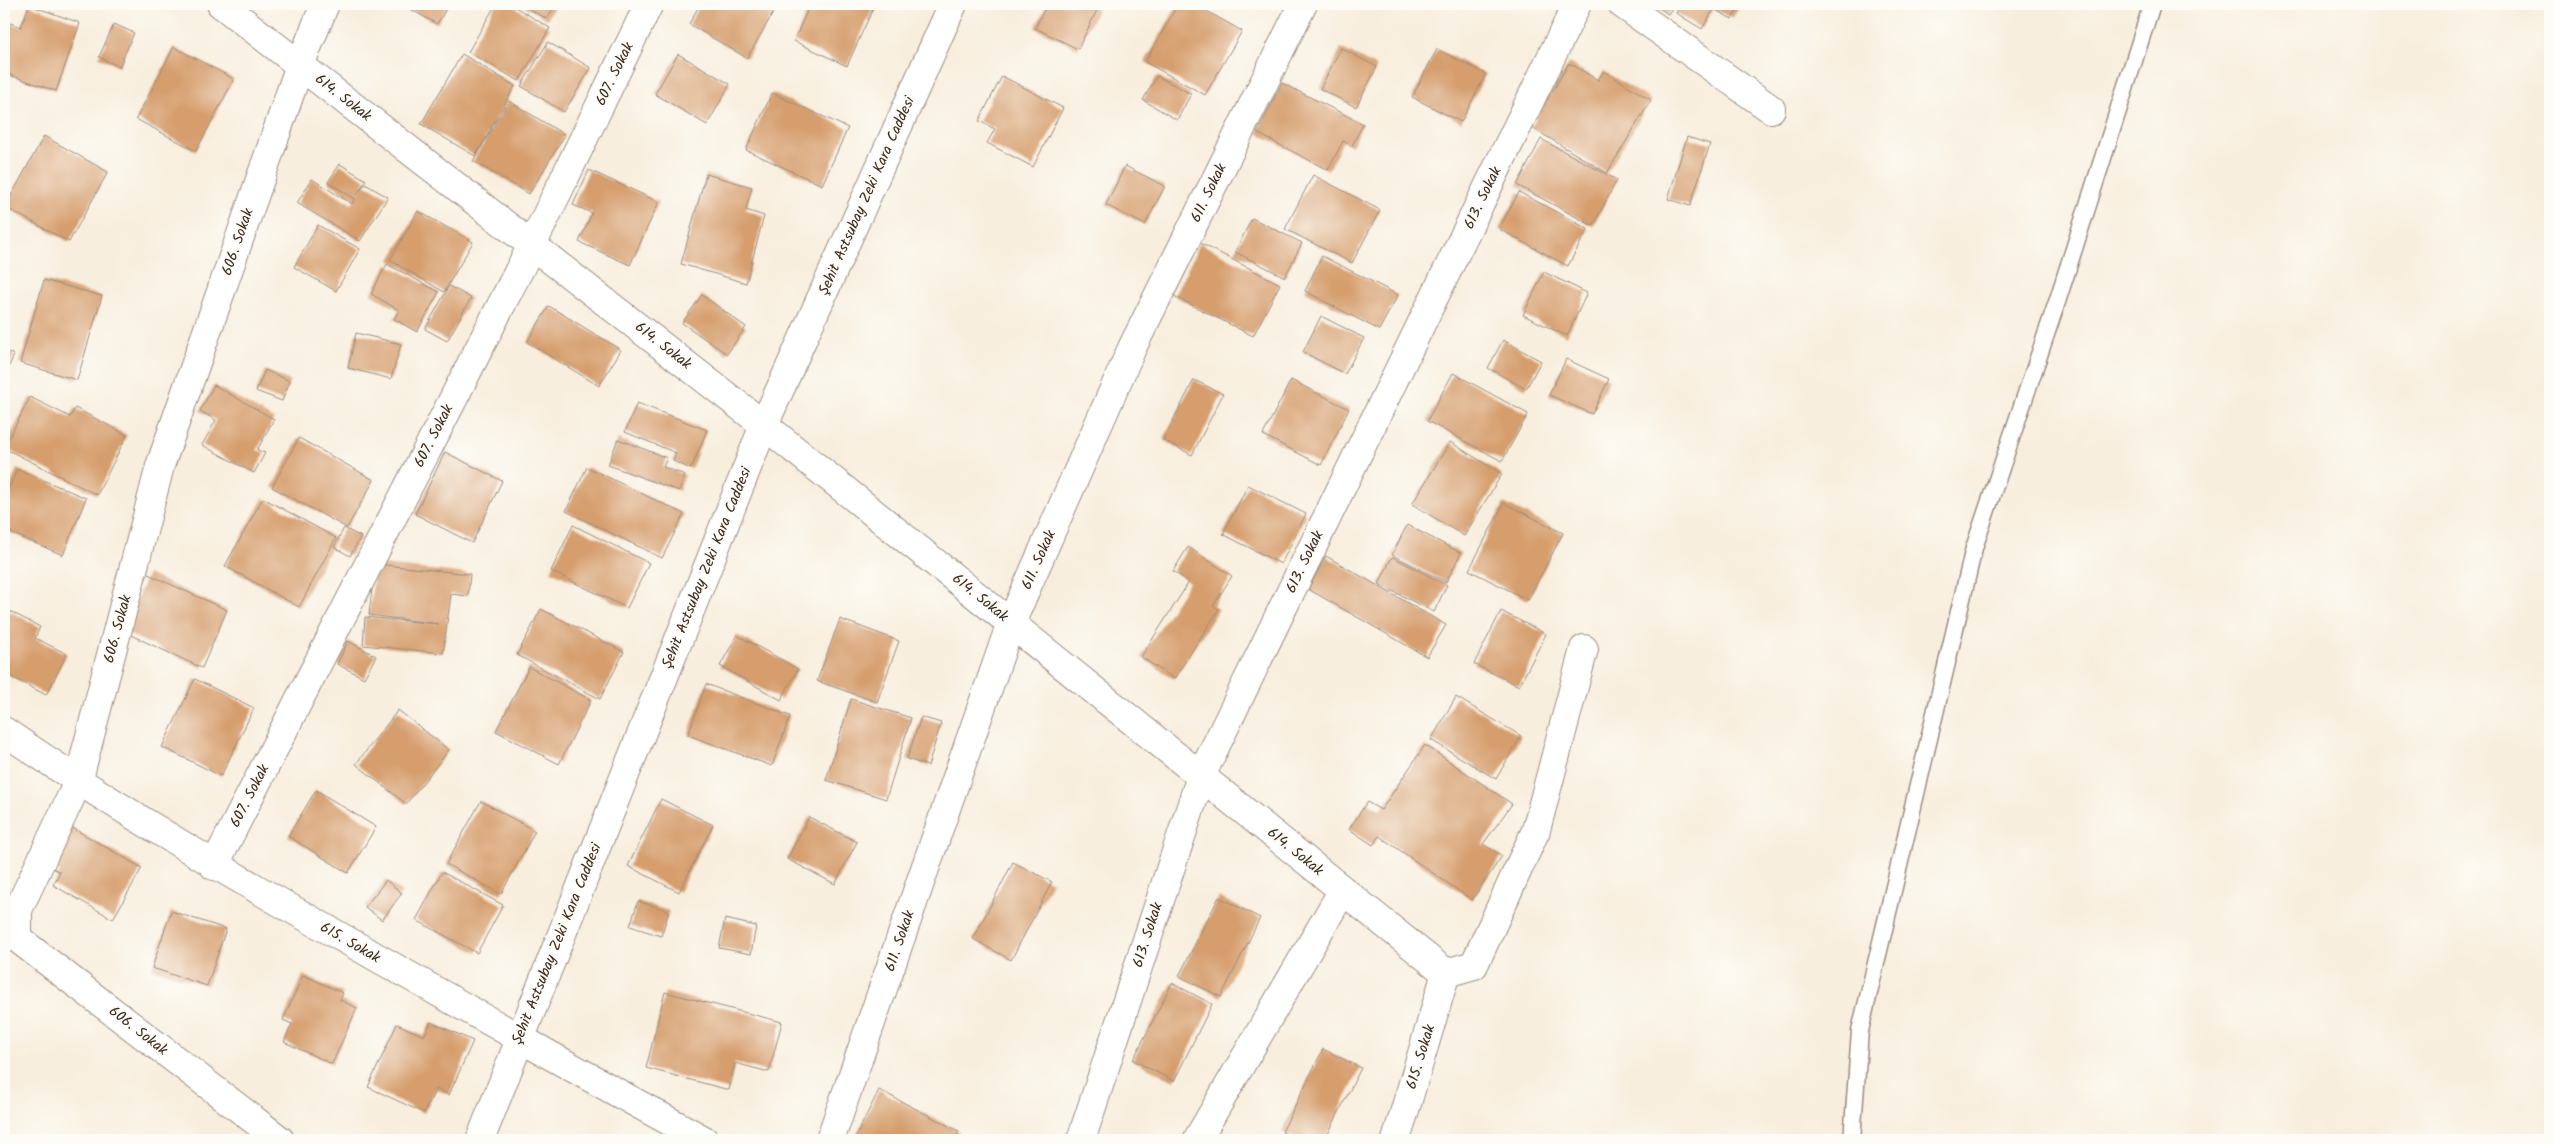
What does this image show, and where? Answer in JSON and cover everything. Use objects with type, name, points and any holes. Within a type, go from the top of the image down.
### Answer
[{"type":"street","name":"614. Sokak","points":[[221,4],[764,425],[1446,973]]},
{"type":"street","name":"606. Sokak","points":[[280,1140],[18,939],[18,910],[78,782],[160,466],[300,65],[325,4]]},
{"type":"street","name":"607. Sokak","points":[[214,866],[532,245],[650,4]]},
{"type":"street","name":"Şehit Astsubay Zeki Kara Caddesi","points":[[480,1140],[764,425],[954,4]]},
{"type":"street","name":"611. Sokak","points":[[830,1140],[1012,623],[1132,348],[1303,4]]},
{"type":"street","name":"613. Sokak","points":[[1081,1140],[1201,776],[1578,4]]},
{"type":"street","points":[[1622,4],[1771,110]]},
{"type":"street","points":[[1446,973],[1474,966],[1536,830],[1584,649]]},
{"type":"street","name":"615. Sokak","points":[[4,732],[78,782],[214,866],[519,1039],[704,1140]]},
{"type":"street","points":[[1197,1140],[1343,890]]},
{"type":"street","name":"615. Sokak","points":[[1396,1140],[1446,973]]},
{"type":"lane","points":[[1852,1140],[1860,1031],[1974,548],[2058,298],[2152,4]]},
{"type":"building","points":[[401,4],[449,4],[437,24]]},
{"type":"building","points":[[496,4],[510,4],[550,28],[519,81],[468,52]]},
{"type":"building","points":[[520,4],[556,4],[547,19]]},
{"type":"building","points":[[700,4],[770,4],[776,8],[747,58],[689,24]]},
{"type":"building","points":[[810,4],[875,4],[847,66],[794,41]]},
{"type":"building","points":[[1047,4],[1100,4],[1078,49],[1035,28]]},
{"type":"building","points":[[1178,4],[1194,4],[1242,31],[1205,95],[1145,62]]},
{"type":"building","points":[[1653,4],[1675,4],[1668,14]]},
{"type":"building","points":[[1681,4],[1735,4],[1740,6],[1732,19],[1714,9],[1702,29],[1676,13]]},
{"type":"building","points":[[29,5],[80,23],[56,91],[4,73],[4,30],[7,22],[21,27]]},
{"type":"building","points":[[114,24],[134,33],[119,67],[99,57]]},
{"type":"building","points":[[548,42],[591,68],[564,112],[521,86]]},
{"type":"building","points":[[174,47],[234,79],[196,151],[136,119]]},
{"type":"building","points":[[1341,48],[1377,67],[1356,107],[1320,89]]},
{"type":"building","points":[[1437,49],[1486,74],[1461,122],[1412,97]]},
{"type":"building","points":[[462,54],[515,86],[475,156],[421,124]]},
{"type":"building","points":[[678,54],[730,84],[707,125],[655,94]]},
{"type":"building","points":[[1569,63],[1598,80],[1604,71],[1651,100],[1607,173],[1531,127]]},
{"type":"building","points":[[1002,76],[1063,108],[1033,167],[987,143],[995,129],[979,121]]},
{"type":"building","points":[[1157,76],[1191,94],[1177,120],[1143,100]]},
{"type":"building","points":[[1282,83],[1363,124],[1352,146],[1343,141],[1328,170],[1257,133]]},
{"type":"building","points":[[772,93],[848,128],[822,185],[746,150]]},
{"type":"building","points":[[509,101],[565,135],[529,194],[473,161]]},
{"type":"building","points":[[44,136],[108,172],[69,242],[5,207]]},
{"type":"building","points":[[1687,137],[1710,144],[1690,206],[1668,199]]},
{"type":"building","points":[[1541,139],[1617,180],[1593,226],[1517,185]]},
{"type":"building","points":[[340,164],[366,180],[357,195],[365,184],[388,197],[360,241],[297,203],[312,179],[352,204],[355,199],[328,182]]},
{"type":"building","points":[[1125,166],[1165,186],[1145,225],[1106,205]]},
{"type":"building","points":[[589,170],[659,202],[630,265],[579,242],[592,213],[573,205]]},
{"type":"building","points":[[706,174],[752,187],[746,210],[764,216],[746,283],[681,264]]},
{"type":"building","points":[[1313,175],[1380,210],[1352,263],[1285,229]]},
{"type":"building","points":[[1519,192],[1588,229],[1568,266],[1499,229]]},
{"type":"building","points":[[418,211],[473,242],[444,292],[390,260]]},
{"type":"building","points":[[1252,218],[1302,243],[1285,277],[1235,252]]},
{"type":"building","points":[[318,225],[360,249],[336,291],[294,267]]},
{"type":"building","points":[[1200,243],[1280,284],[1253,336],[1174,296]]},
{"type":"building","points":[[1322,256],[1398,295],[1379,330],[1305,291]]},
{"type":"building","points":[[387,264],[439,292],[417,332],[394,319],[399,310],[371,294]]},
{"type":"building","points":[[1544,272],[1587,293],[1567,336],[1523,315]]},
{"type":"building","points":[[44,280],[102,296],[77,380],[20,363]]},
{"type":"building","points":[[449,286],[471,298],[447,341],[425,329]]},
{"type":"building","points":[[702,295],[746,327],[727,354],[682,323]]},
{"type":"building","points":[[549,306],[621,350],[599,386],[527,342]]},
{"type":"building","points":[[1321,316],[1364,338],[1345,374],[1303,352]]},
{"type":"building","points":[[356,333],[401,344],[391,379],[348,368]]},
{"type":"building","points":[[1503,340],[1541,361],[1526,389],[1488,368]]},
{"type":"building","points":[[4,351],[14,355],[4,377]]},
{"type":"building","points":[[1566,359],[1609,379],[1592,414],[1549,395]]},
{"type":"building","points":[[265,370],[290,381],[282,401],[256,391]]},
{"type":"building","points":[[1453,373],[1528,414],[1502,461],[1427,421]]},
{"type":"building","points":[[1194,380],[1223,394],[1192,455],[1163,440]]},
{"type":"building","points":[[1291,380],[1349,409],[1321,465],[1263,435]]},
{"type":"building","points":[[214,385],[274,419],[257,450],[265,453],[254,473],[202,445],[216,420],[200,411]]},
{"type":"building","points":[[30,397],[70,417],[75,408],[127,435],[97,495],[4,448]]},
{"type":"building","points":[[637,403],[707,430],[691,469],[673,461],[676,453],[625,432]]},
{"type":"building","points":[[299,438],[374,480],[347,528],[272,487]]},
{"type":"building","points":[[618,439],[667,458],[663,467],[685,475],[679,491],[608,465]]},
{"type":"building","points":[[1450,442],[1502,474],[1464,536],[1412,504]]},
{"type":"building","points":[[445,452],[502,481],[472,543],[415,514]]},
{"type":"building","points":[[587,467],[684,514],[662,558],[566,511]]},
{"type":"building","points":[[17,469],[86,498],[63,555],[4,530],[4,500]]},
{"type":"building","points":[[1248,485],[1306,514],[1281,564],[1223,534]]},
{"type":"building","points":[[263,498],[336,538],[299,607],[225,566]]},
{"type":"building","points":[[1504,503],[1563,533],[1528,600],[1469,570]]},
{"type":"building","points":[[573,525],[649,563],[627,608],[551,571]]},
{"type":"building","points":[[1407,525],[1461,553],[1446,582],[1392,555]]},
{"type":"building","points":[[344,528],[361,537],[350,556],[334,547]]},
{"type":"building","points":[[1188,547],[1232,576],[1213,606],[1219,609],[1174,679],[1141,657],[1189,582],[1173,571]]},
{"type":"building","points":[[1326,556],[1446,625],[1427,657],[1308,589]]},
{"type":"building","points":[[1392,557],[1447,585],[1434,612],[1379,584]]},
{"type":"building","points":[[375,564],[470,574],[468,596],[451,594],[443,653],[363,645],[365,617],[439,624],[369,615]]},
{"type":"building","points":[[148,574],[227,610],[202,668],[122,631]]},
{"type":"building","points":[[4,608],[40,627],[35,638],[67,654],[46,695],[4,673]]},
{"type":"building","points":[[541,609],[624,652],[600,699],[517,655]]},
{"type":"building","points":[[1501,611],[1546,634],[1519,686],[1474,664]]},
{"type":"building","points":[[840,619],[899,641],[877,702],[817,681]]},
{"type":"building","points":[[737,635],[798,669],[781,700],[720,666]]},
{"type":"building","points":[[348,641],[376,656],[364,678],[337,664]]},
{"type":"building","points":[[529,667],[591,700],[559,764],[496,731]]},
{"type":"building","points":[[195,679],[254,708],[221,776],[162,747]]},
{"type":"building","points":[[706,684],[790,716],[772,766],[688,735]]},
{"type":"building","points":[[1456,697],[1521,736],[1496,779],[1431,740]]},
{"type":"building","points":[[851,699],[911,718],[886,799],[826,780]]},
{"type":"building","points":[[398,710],[449,750],[406,804],[356,764]]},
{"type":"building","points":[[921,717],[941,723],[928,766],[907,759]]},
{"type":"building","points":[[1425,745],[1512,804],[1483,844],[1502,856],[1472,900],[1379,836],[1373,845],[1349,829],[1367,802],[1381,810]]},
{"type":"building","points":[[316,790],[376,827],[348,873],[288,836]]},
{"type":"building","points":[[661,799],[713,825],[679,892],[628,866]]},
{"type":"building","points":[[481,801],[535,831],[501,894],[446,864]]},
{"type":"building","points":[[809,817],[857,842],[835,884],[787,859]]},
{"type":"building","points":[[64,823],[142,868],[113,919],[53,885],[60,872],[42,862]]},
{"type":"building","points":[[1013,862],[1052,882],[1011,960],[973,939]]},
{"type":"building","points":[[442,872],[503,905],[477,953],[416,920]]},
{"type":"building","points":[[386,880],[402,893],[382,920],[365,907]]},
{"type":"building","points":[[1219,897],[1260,918],[1221,997],[1179,976]]},
{"type":"building","points":[[638,901],[669,911],[661,936],[630,926]]},
{"type":"building","points":[[171,911],[226,929],[207,986],[152,968]]},
{"type":"building","points":[[725,919],[756,926],[751,954],[719,948]]},
{"type":"building","points":[[303,975],[343,993],[340,1000],[357,1008],[332,1064],[284,1042],[292,1024],[283,1020]]},
{"type":"building","points":[[1172,983],[1212,1004],[1174,1081],[1133,1060]]},
{"type":"building","points":[[665,992],[782,1022],[769,1072],[735,1063],[729,1090],[646,1068]]},
{"type":"building","points":[[431,1022],[473,1041],[449,1095],[436,1089],[424,1113],[368,1087],[397,1024],[424,1036]]},
{"type":"building","points":[[1323,1049],[1361,1068],[1325,1140],[1299,1140],[1282,1132]]},
{"type":"building","points":[[879,1090],[959,1131],[955,1140],[854,1140]]}]
